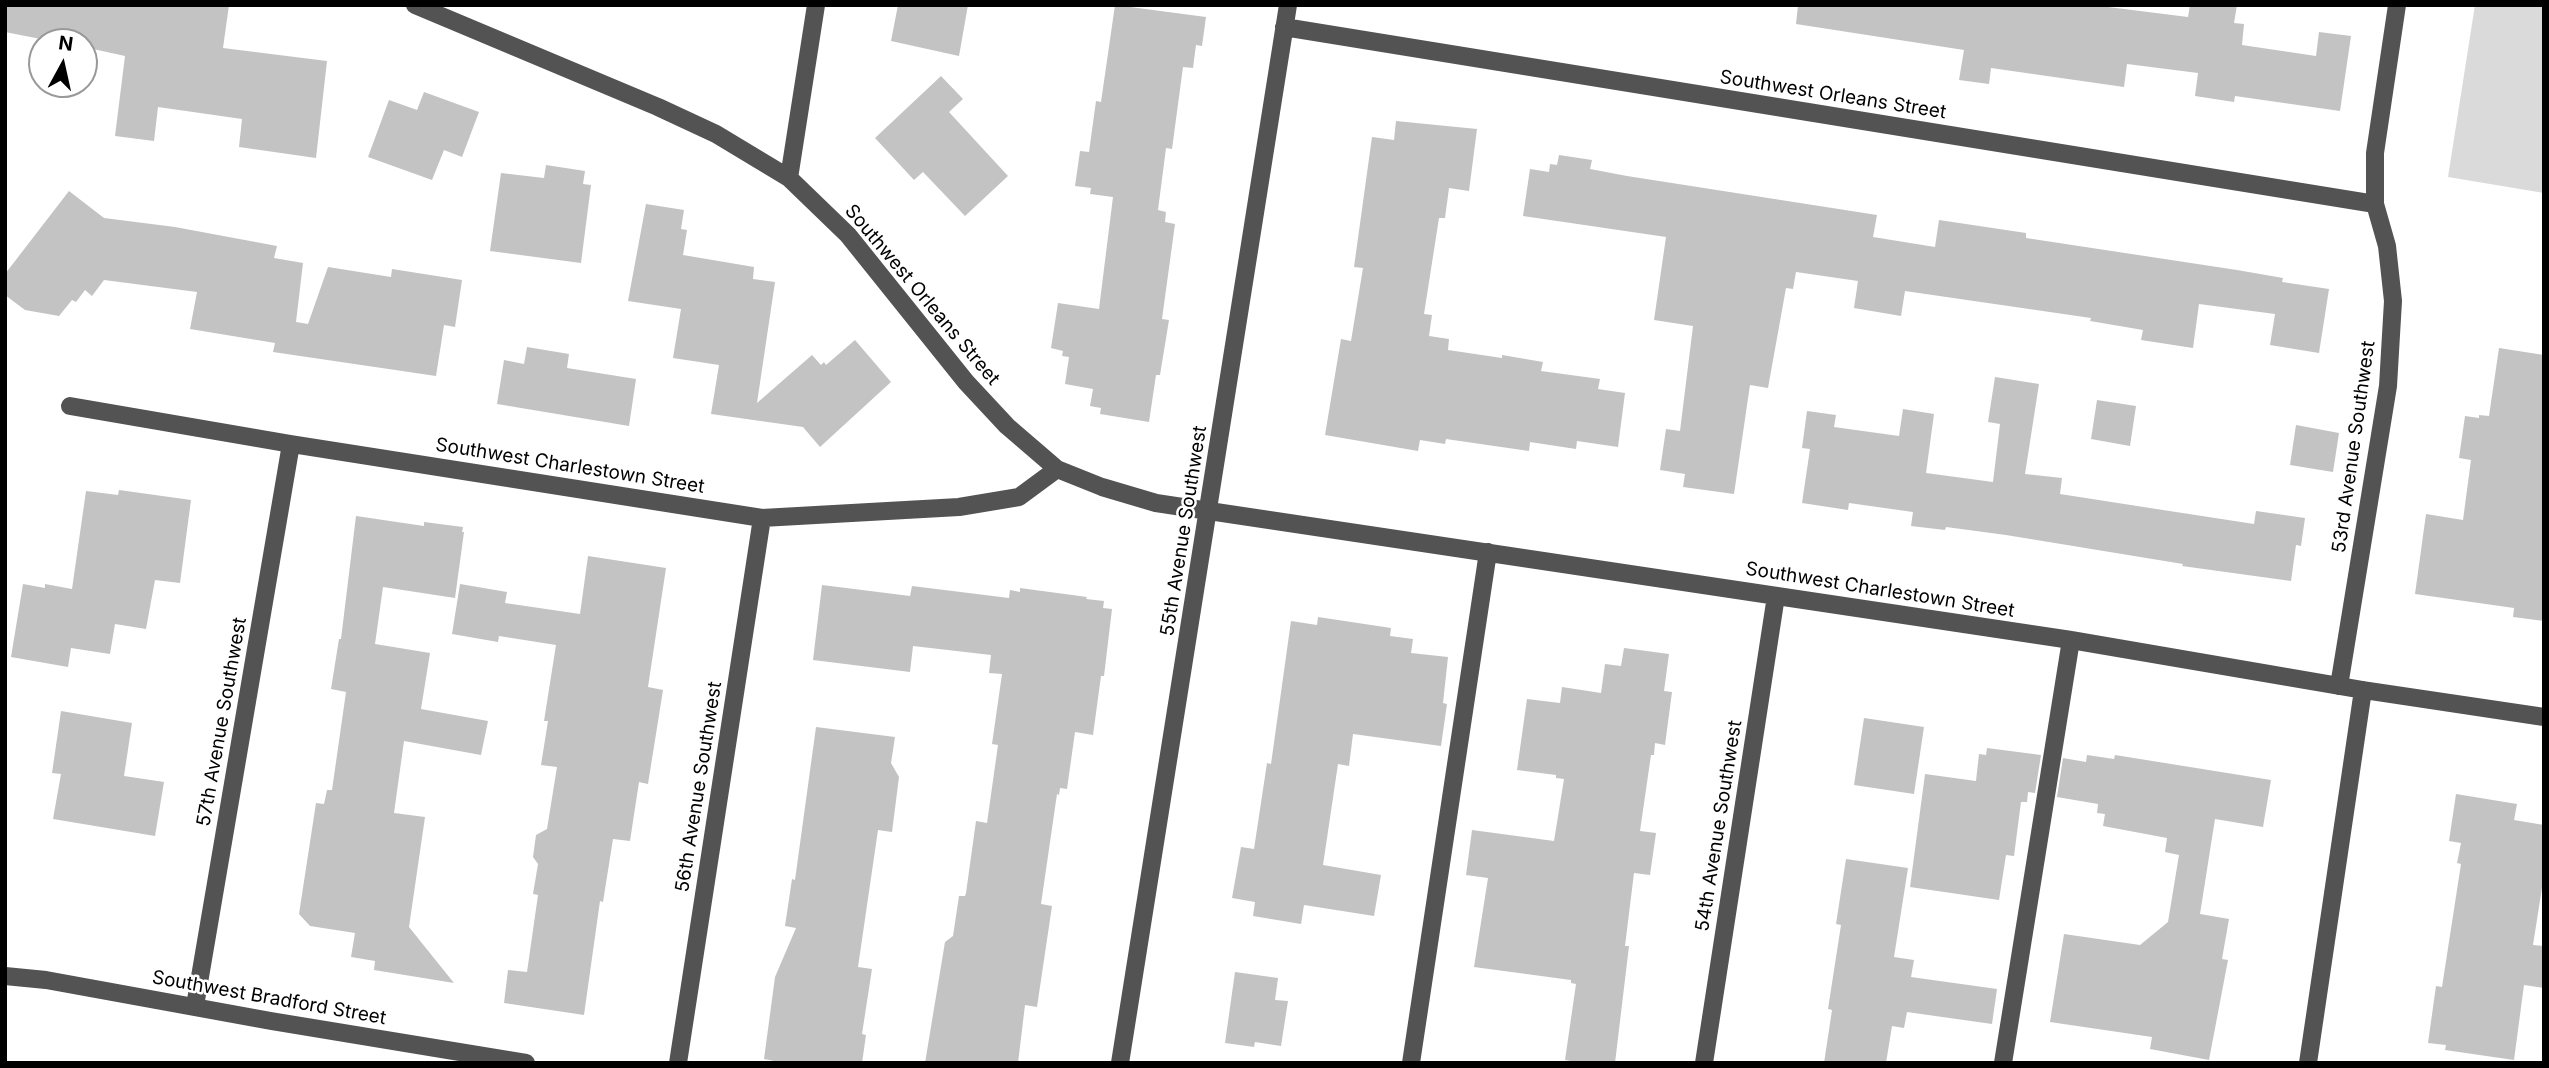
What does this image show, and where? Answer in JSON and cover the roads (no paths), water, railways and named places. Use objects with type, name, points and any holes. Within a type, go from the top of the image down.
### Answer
[{"type":"street","name":"Southwest Orleans Street","points":[[415,5],[659,107],[716,134],[789,178],[848,235],[966,382],[1007,426],[1057,468],[1102,487],[1156,503],[1209,511]]},
{"type":"street","points":[[789,178],[816,5]]},
{"type":"street","name":"55th Avenue Southwest","points":[[1120,1063],[1288,5]]},
{"type":"street","name":"53rd Avenue Southwest","points":[[2339,686],[2388,386],[2393,301],[2387,246],[2375,204],[2375,153],[2397,5]]},
{"type":"street","name":"Southwest Orleans Street","points":[[1284,27],[2375,204]]},
{"type":"street","name":"Southwest Charlestown Street","points":[[70,406],[291,444],[762,518],[959,507],[1019,498],[1057,468]]},
{"type":"street","name":"57th Avenue Southwest","points":[[195,1006],[291,444]]},
{"type":"street","name":"Southwest Charlestown Street","points":[[1209,511],[2071,640],[2363,690],[2544,717]]},
{"type":"street","name":"56th Avenue Southwest","points":[[678,1063],[762,518]]},
{"type":"street","points":[[1411,1063],[1488,552]]},
{"type":"street","name":"54th Avenue Southwest","points":[[1704,1063],[1776,596]]},
{"type":"street","points":[[2003,1063],[2071,640]]},
{"type":"street","points":[[2308,1063],[2363,690]]},
{"type":"street","name":"Southwest Bradford Street","points":[[5,976],[526,1063]]}]
